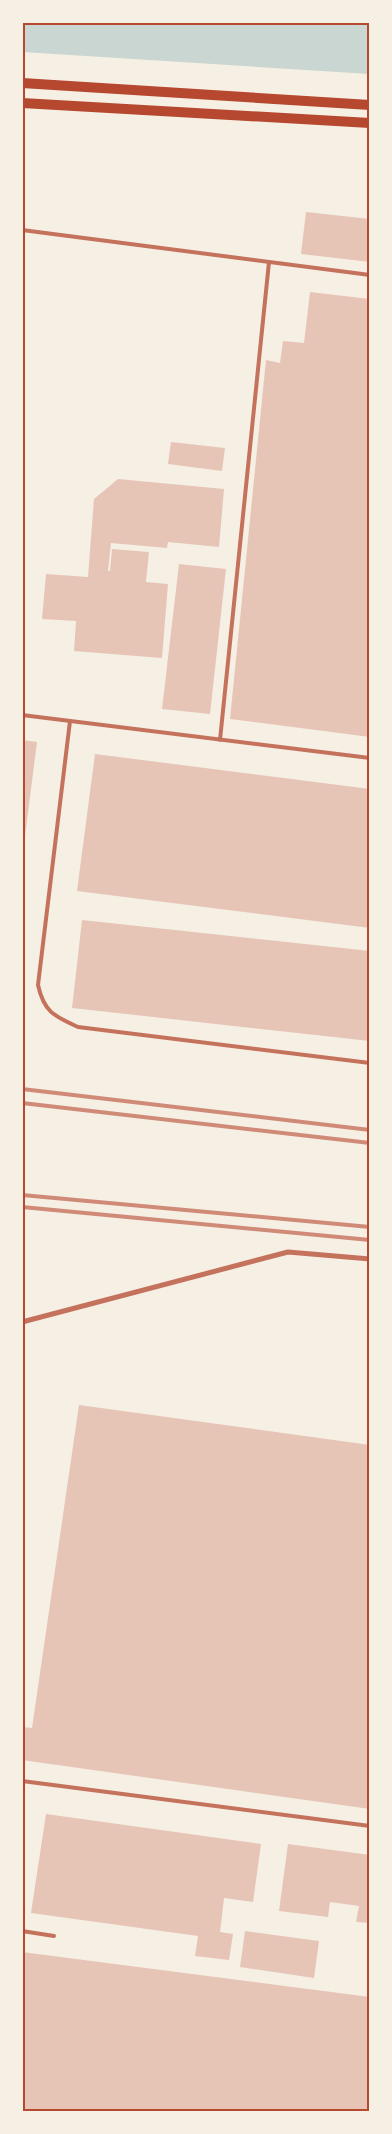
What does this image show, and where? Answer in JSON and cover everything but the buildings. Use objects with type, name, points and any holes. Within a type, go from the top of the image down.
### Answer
[{"type":"main road","points":[[22,83],[370,105]]},
{"type":"main road","points":[[22,103],[370,123]]},
{"type":"street","points":[[22,1322],[288,1252],[370,1259]]},
{"type":"lane","points":[[22,230],[370,275]]},
{"type":"lane","points":[[220,740],[269,262]]},
{"type":"lane","points":[[22,715],[370,758]]},
{"type":"lane","points":[[70,721],[38,985],[42,1003],[58,1018],[78,1027],[370,1063]]},
{"type":"lane","points":[[22,1781],[370,1826]]},
{"type":"lane","points":[[22,1931],[54,1936]]},
{"type":"shaded area","points":[[22,23],[369,23],[369,74],[23,52]]},
{"type":"railway","points":[[22,1089],[370,1130]]},
{"type":"railway","points":[[22,1103],[370,1143]]},
{"type":"railway","points":[[22,1195],[370,1227]]},
{"type":"railway","points":[[22,1207],[370,1240]]}]
